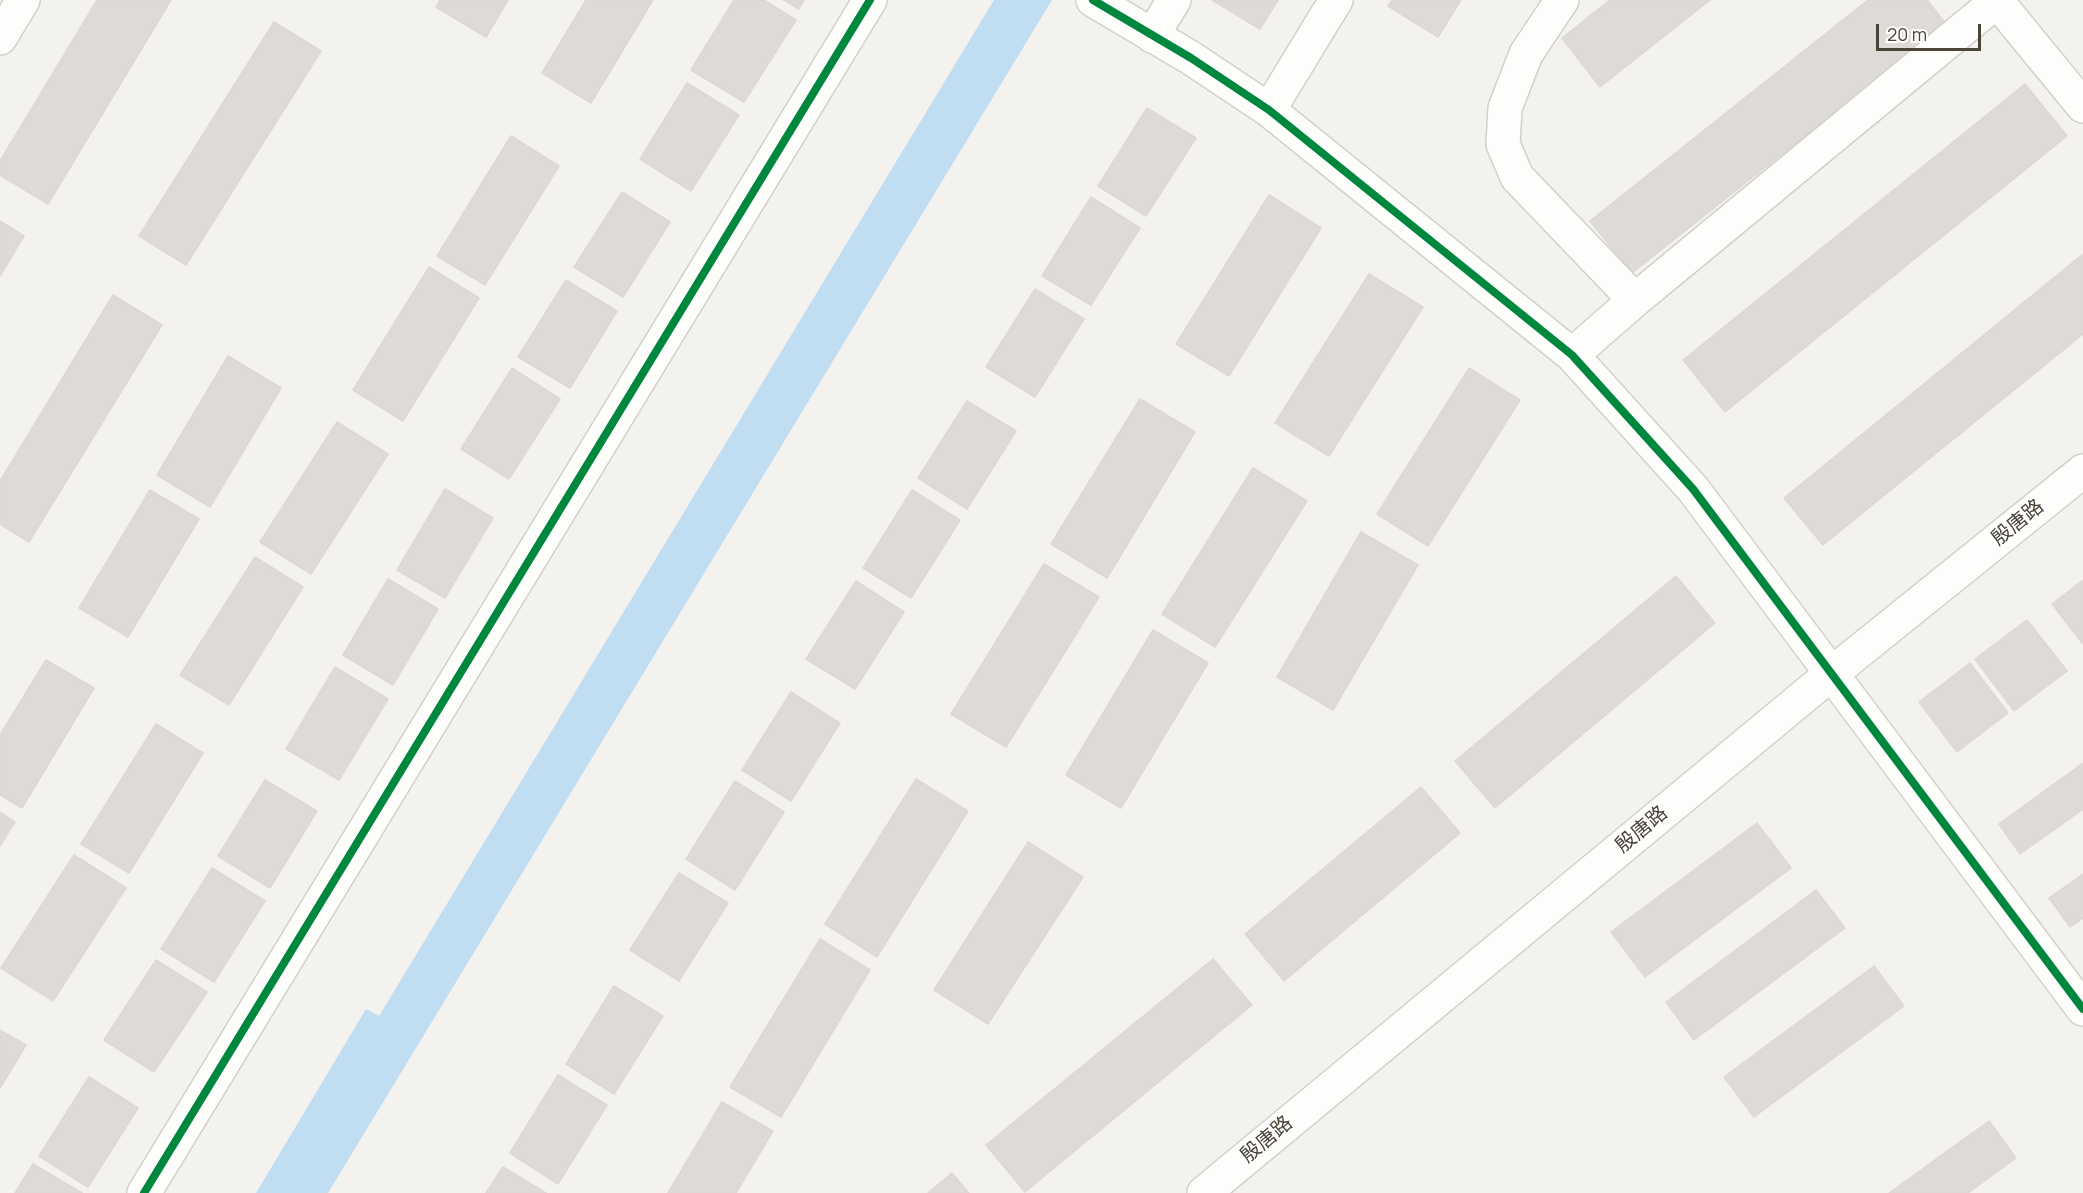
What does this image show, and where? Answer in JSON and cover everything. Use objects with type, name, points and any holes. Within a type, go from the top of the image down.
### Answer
[{"type":"street","points":[[0,38],[23,0]]},
{"type":"street","points":[[144,1193],[870,0]]},
{"type":"street","points":[[1093,0],[1191,58],[1269,110],[1572,355],[1693,489],[2083,1009]]},
{"type":"street","points":[[1152,36],[1174,0]]},
{"type":"street","points":[[1269,110],[1336,0]]},
{"type":"street","points":[[1562,0],[1526,54],[1505,108],[1503,144],[1517,177],[1635,300]]},
{"type":"street","points":[[1572,355],[1635,300],[1997,1],[2083,106]]},
{"type":"street","name":"殷唐路","points":[[1203,1193],[1831,674],[2083,471]]},
{"type":"water","points":[[994,0],[1052,0],[328,1193],[256,1193],[366,1009],[379,1016]]},
{"type":"building","points":[[97,0],[171,0],[48,204],[0,175],[0,161]]},
{"type":"building","points":[[440,0],[508,0],[486,37],[436,7]]},
{"type":"building","points":[[586,0],[653,0],[591,103],[542,73]]},
{"type":"building","points":[[734,0],[764,0],[796,20],[744,102],[691,70]]},
{"type":"building","points":[[784,0],[804,0],[799,9]]},
{"type":"building","points":[[1212,0],[1278,0],[1260,29]]},
{"type":"building","points":[[1392,0],[1461,0],[1438,37],[1388,6]]},
{"type":"building","points":[[1610,0],[1710,0],[1600,87],[1562,38]]},
{"type":"building","points":[[1868,0],[1927,0],[1946,24],[1632,273],[1590,221]]},
{"type":"building","points":[[274,22],[321,51],[186,265],[139,236]]},
{"type":"building","points":[[687,83],[739,115],[691,191],[640,159]]},
{"type":"building","points":[[2025,84],[2067,136],[1725,412],[1683,360]]},
{"type":"building","points":[[1147,108],[1196,138],[1146,216],[1098,186]]},
{"type":"building","points":[[511,136],[559,166],[485,285],[437,256]]},
{"type":"building","points":[[622,192],[670,222],[623,297],[574,267]]},
{"type":"building","points":[[1269,195],[1321,228],[1229,376],[1176,344]]},
{"type":"building","points":[[1091,197],[1140,228],[1091,305],[1042,276]]},
{"type":"building","points":[[0,221],[24,236],[0,276]]},
{"type":"building","points":[[2083,254],[2083,334],[1823,545],[1784,498]]},
{"type":"building","points":[[429,267],[479,298],[403,421],[353,390]]},
{"type":"building","points":[[1369,274],[1423,307],[1329,456],[1275,423]]},
{"type":"building","points":[[566,280],[617,311],[570,388],[518,357]]},
{"type":"building","points":[[1035,289],[1084,319],[1035,397],[986,367]]},
{"type":"building","points":[[113,295],[162,325],[29,542],[0,524],[0,481]]},
{"type":"building","points":[[228,356],[281,388],[210,507],[157,475]]},
{"type":"building","points":[[512,368],[560,399],[509,479],[461,449]]},
{"type":"building","points":[[1469,368],[1520,400],[1428,546],[1377,514]]},
{"type":"building","points":[[1140,399],[1195,432],[1107,578],[1051,544]]},
{"type":"building","points":[[967,401],[1016,431],[967,509],[918,478]]},
{"type":"building","points":[[337,422],[388,454],[311,574],[260,542]]},
{"type":"building","points":[[1253,468],[1307,501],[1215,647],[1162,614]]},
{"type":"building","points":[[445,489],[493,518],[445,598],[397,570]]},
{"type":"building","points":[[150,490],[199,519],[128,637],[79,608]]},
{"type":"building","points":[[912,490],[960,520],[911,598],[863,568]]},
{"type":"building","points":[[1361,532],[1418,565],[1333,710],[1277,677]]},
{"type":"building","points":[[255,557],[303,587],[229,705],[180,675]]},
{"type":"building","points":[[1044,564],[1099,597],[1006,747],[951,714]]},
{"type":"building","points":[[1676,576],[1715,623],[1495,808],[1455,761]]},
{"type":"building","points":[[388,579],[438,609],[393,685],[343,655]]},
{"type":"building","points":[[2083,580],[2083,644],[2052,604]]},
{"type":"building","points":[[856,581],[904,612],[855,689],[806,659]]},
{"type":"building","points":[[2027,620],[2067,671],[2014,711],[1975,659]]},
{"type":"building","points":[[1153,630],[1208,663],[1121,808],[1066,775]]},
{"type":"building","points":[[46,660],[94,688],[22,808],[0,795],[0,735]]},
{"type":"building","points":[[1970,663],[2008,713],[1957,752],[1919,702]]},
{"type":"building","points":[[335,667],[388,699],[339,780],[286,749]]},
{"type":"building","points":[[791,692],[840,723],[791,801],[742,770]]},
{"type":"building","points":[[156,724],[203,753],[129,873],[81,844]]},
{"type":"building","points":[[2083,763],[2083,809],[2020,854],[1999,824]]},
{"type":"building","points":[[916,779],[968,811],[877,957],[825,924]]},
{"type":"building","points":[[265,780],[317,811],[270,888],[218,856]]},
{"type":"building","points":[[735,781],[784,812],[735,890],[686,859]]},
{"type":"building","points":[[1421,787],[1460,833],[1284,981],[1245,934]]},
{"type":"building","points":[[0,812],[15,822],[0,846]]},
{"type":"building","points":[[1757,823],[1791,868],[1645,977],[1611,932]]},
{"type":"building","points":[[1028,842],[1083,877],[988,1024],[934,990]]},
{"type":"building","points":[[74,855],[126,888],[53,1001],[1,968]]},
{"type":"building","points":[[212,868],[265,901],[214,982],[161,949]]},
{"type":"building","points":[[679,873],[728,903],[679,981],[630,950]]},
{"type":"building","points":[[2083,874],[2083,918],[2070,927],[2049,898]]},
{"type":"building","points":[[1816,890],[1845,928],[1694,1040],[1666,1002]]},
{"type":"building","points":[[820,939],[870,970],[781,1117],[730,1087]]},
{"type":"building","points":[[1213,959],[1252,1005],[1025,1192],[986,1145]]},
{"type":"building","points":[[156,960],[207,992],[154,1072],[104,1040]]},
{"type":"building","points":[[1874,966],[1904,1006],[1754,1117],[1724,1077]]},
{"type":"building","points":[[614,986],[663,1016],[614,1094],[566,1064]]},
{"type":"building","points":[[0,1030],[26,1045],[0,1088]]},
{"type":"building","points":[[558,1075],[607,1105],[558,1184],[510,1153]]},
{"type":"building","points":[[89,1077],[138,1108],[88,1187],[39,1156]]},
{"type":"building","points":[[722,1102],[773,1131],[736,1193],[668,1193]]},
{"type":"building","points":[[1989,1121],[2016,1158],[1968,1193],[1889,1193]]},
{"type":"building","points":[[33,1164],[82,1193],[15,1193]]},
{"type":"building","points":[[503,1167],[546,1193],[486,1193]]},
{"type":"building","points":[[952,1173],[969,1193],[928,1193]]},
{"type":"cycle path","points":[[144,1193],[870,0]]},
{"type":"cycle path","points":[[1093,0],[1191,58],[1269,110],[1572,355],[1693,489],[2083,1009]]}]
